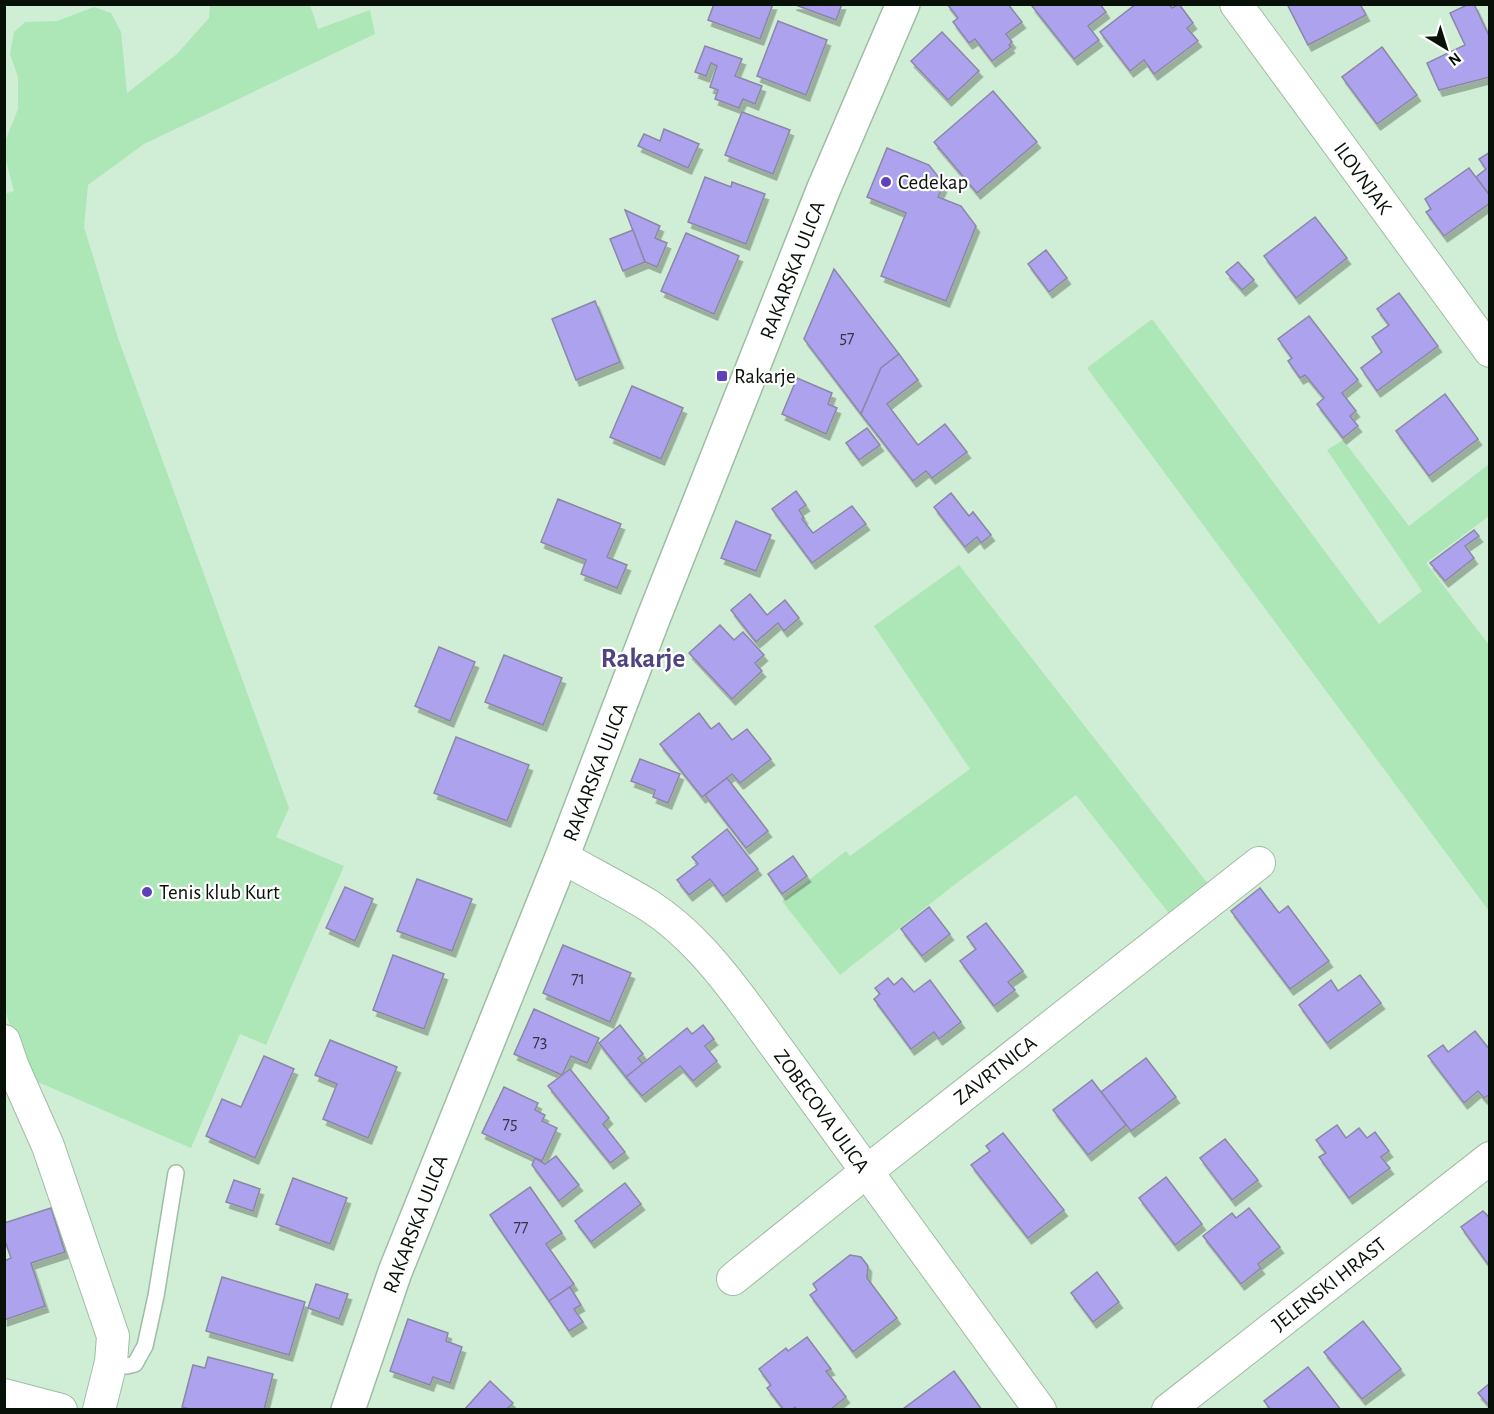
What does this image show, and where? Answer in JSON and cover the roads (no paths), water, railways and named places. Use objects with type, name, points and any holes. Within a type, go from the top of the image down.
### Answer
[{"type":"main road","name":"RAKARSKA ULICA","points":[[357,1402],[395,1272],[562,857],[824,188],[903,4]]},
{"type":"street","name":"ILOVNJAK","points":[[1236,4],[1490,351]]},
{"type":"street","name":"ZOBECOVA ULICA","points":[[562,857],[649,906],[683,932],[707,957],[748,1008],[1040,1410]]},
{"type":"street","name":"ZAVRTNICA","points":[[733,1279],[1259,863]]},
{"type":"street","points":[[4,1041],[48,1146],[113,1336],[111,1362],[99,1410]]},
{"type":"street","name":"JELENSKI HRAST","points":[[1168,1410],[1490,1158]]},
{"type":"street","points":[[4,1395],[61,1410]]},
{"type":"lane","points":[[111,1362],[127,1366],[135,1364],[145,1346],[156,1296],[176,1173]]},
{"type":"place","name":"Cedekap","points":[[886,182]]},
{"type":"place","name":"Rakarje","points":[[722,376]]},
{"type":"place","name":"Tenis klub Kurt","points":[[147,892]]},
{"type":"district","name":"Rakarje","points":[[643,658]]}]
